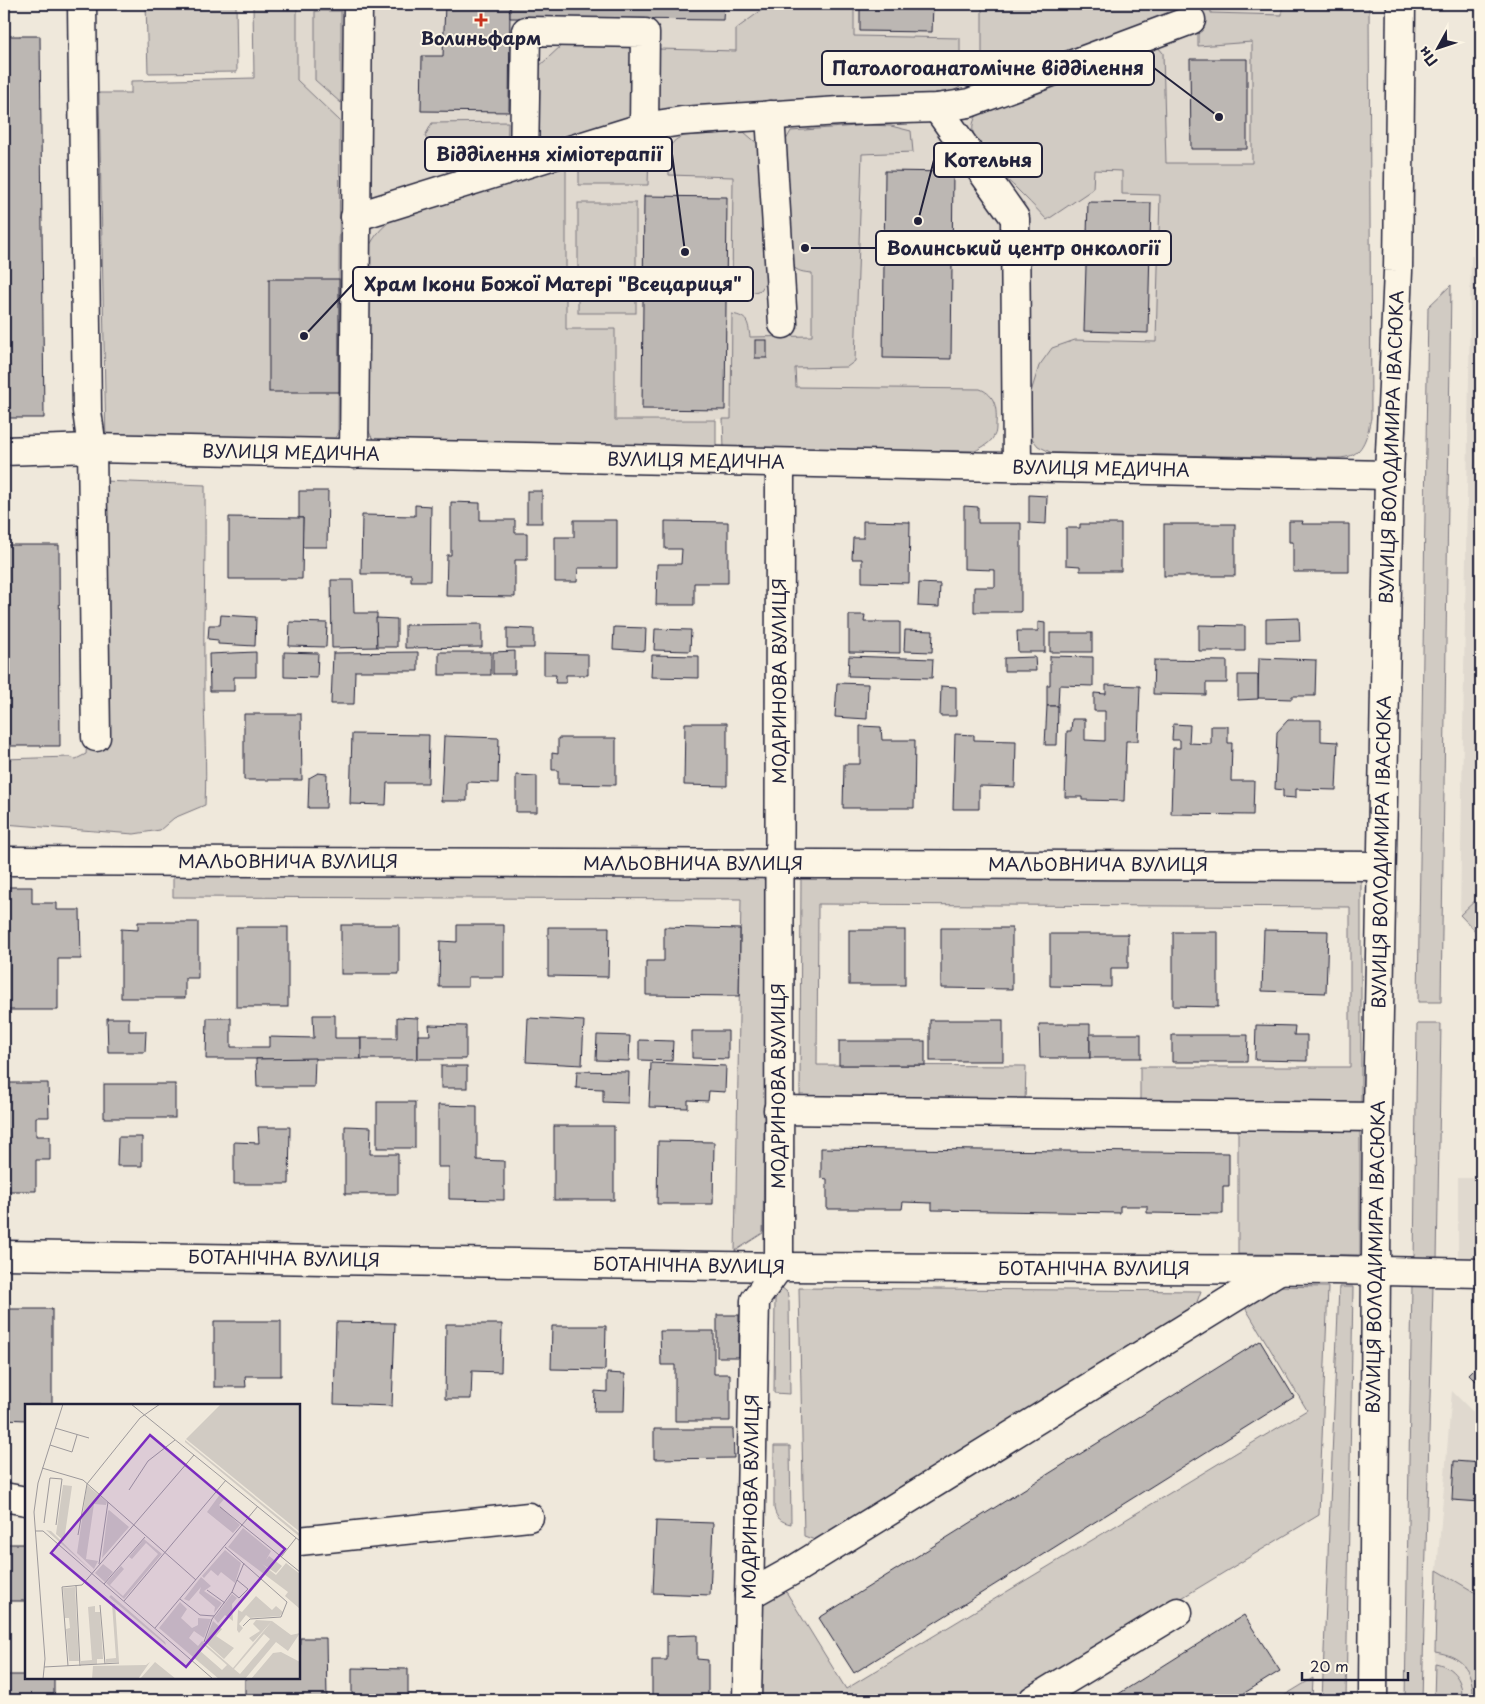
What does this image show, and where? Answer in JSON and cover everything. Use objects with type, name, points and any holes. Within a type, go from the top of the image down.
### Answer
[{"type":"street","points":[[82,4],[87,411],[92,448],[96,737]]},
{"type":"street","points":[[354,454],[358,4]]},
{"type":"street","name":"ВУЛИЦЯ ВОЛОДИМИРА ІВАСЮКА","points":[[1373,1700],[1375,1271],[1381,866],[1389,475],[1398,271],[1401,4]]},
{"type":"street","points":[[355,217],[644,127],[682,120],[840,110],[937,108],[969,103],[1192,20]]},
{"type":"street","points":[[524,164],[526,31],[645,33],[644,127]]},
{"type":"street","points":[[937,108],[1015,218],[1017,468]]},
{"type":"street","points":[[770,115],[783,324]]},
{"type":"street","name":"ВУЛИЦЯ МЕДИЧНА","points":[[4,451],[92,448],[1389,475]]},
{"type":"street","name":"МОДРИНОВА ВУЛИЦЯ","points":[[747,1700],[755,1300],[779,1267],[780,463]]},
{"type":"street","name":"МАЛЬОВНИЧА ВУЛИЦЯ","points":[[4,862],[1381,866]]},
{"type":"street","points":[[778,1110],[1377,1118]]},
{"type":"street","name":"БОТАНІЧНА ВУЛИЦЯ","points":[[4,1254],[779,1267],[1481,1273]]},
{"type":"street","points":[[749,1595],[806,1562],[1279,1270]]},
{"type":"street","points":[[4,1497],[25,1501]]},
{"type":"street","points":[[300,1541],[529,1517]]},
{"type":"street","points":[[1033,1700],[1178,1612]]},
{"type":"shaded area","points":[[146,4],[236,4],[237,72],[148,73]]},
{"type":"shaded area","points":[[253,4],[1352,4],[1353,418],[262,420]]},
{"type":"shaded area","points":[[253,4],[297,4],[297,80],[340,121],[338,435],[333,441],[106,444],[99,93],[131,93],[131,81],[254,78]]},
{"type":"shaded area","points":[[770,4],[854,4],[854,36],[960,38],[960,87],[944,96],[657,116],[659,49],[736,51],[736,29]]},
{"type":"shaded area","points":[[982,4],[1185,4],[1185,12],[982,88]]},
{"type":"shaded area","points":[[1198,4],[1211,4],[1211,13],[1282,15],[1282,4],[1369,4],[1371,418],[1362,445],[1359,450],[1348,457],[1052,453],[1038,446],[1030,436],[1027,405],[1039,366],[1052,348],[1075,340],[1156,342],[1160,195],[1122,194],[1122,171],[1094,170],[1093,189],[1047,220],[982,152],[976,142],[973,131],[974,121],[980,112],[1147,47],[1158,47],[1163,53],[1166,163],[1252,163],[1252,42],[1198,46]]},
{"type":"shaded area","points":[[315,11],[341,11],[341,103],[315,80]]},
{"type":"shaded area","points":[[562,45],[632,45],[632,121],[532,150],[534,71]]},
{"type":"shaded area","points":[[508,122],[507,159],[453,175],[441,168],[425,136],[432,123]]},
{"type":"shaded area","points":[[869,125],[891,126],[911,131],[913,152],[862,154],[855,361],[847,367],[795,368],[796,387],[980,389],[989,395],[996,408],[995,435],[988,443],[975,451],[724,449],[723,419],[731,419],[732,314],[746,321],[750,337],[812,336],[812,273],[803,272],[791,265],[783,152],[786,140],[791,131]]},
{"type":"shaded area","points":[[744,132],[759,145],[768,279],[761,290],[732,296],[733,177],[669,175],[668,157],[670,146],[673,142],[684,136]]},
{"type":"shaded area","points":[[645,143],[649,151],[648,185],[579,185],[579,160]]},
{"type":"shaded area","points":[[566,158],[566,329],[615,329],[615,420],[716,420],[716,450],[377,442],[371,436],[368,429],[368,249],[377,234],[398,215]]},
{"type":"shaded area","points":[[578,203],[636,203],[636,313],[578,313]]},
{"type":"shaded area","points":[[1471,256],[1481,257],[1481,895],[1460,915]]},
{"type":"shaded area","points":[[1451,285],[1441,1002],[1418,1002],[1428,307]]},
{"type":"shaded area","points":[[104,481],[205,485],[205,805],[174,818],[160,830],[134,834],[4,824],[4,759],[69,757],[76,759],[86,754]]},
{"type":"shaded area","points":[[173,874],[767,876],[763,1233],[735,1251],[741,899],[173,897]]},
{"type":"shaded area","points":[[801,876],[1361,878],[1361,1107],[1140,1104],[1140,1067],[1350,1067],[1350,907],[818,904],[817,1065],[1026,1066],[1025,1103],[800,1100]]},
{"type":"shaded area","points":[[1481,895],[1481,937],[1460,915]]},
{"type":"shaded area","points":[[1417,1024],[1441,1024],[1437,1261],[1414,1261]]},
{"type":"shaded area","points":[[1238,1128],[1360,1128],[1360,1255],[1238,1254]]},
{"type":"shaded area","points":[[1458,1178],[1481,1178],[1481,1264],[1458,1264]]},
{"type":"shaded area","points":[[1412,1285],[1433,1286],[1422,1700],[1405,1700]]},
{"type":"shaded area","points":[[780,1286],[787,1292],[789,1301],[790,1394],[774,1393],[775,1299]]},
{"type":"shaded area","points":[[1273,1286],[1328,1287],[1319,1515],[1013,1700],[757,1700],[759,1605],[785,1590],[846,1689],[1307,1410],[1243,1304]]},
{"type":"shaded area","points":[[1339,1287],[1353,1287],[1346,1700],[1322,1700]]},
{"type":"shaded area","points":[[799,1288],[1201,1291],[1193,1307],[825,1538],[815,1540],[804,1536]]},
{"type":"shaded area","points":[[1452,1391],[1481,1420],[1481,1700],[1434,1700],[1437,1570]]},
{"type":"shaded area","points":[[774,1446],[790,1446],[791,1524],[779,1519],[774,1508]]},
{"type":"shaded area","points":[[1437,1570],[1481,1596],[1481,1692],[1473,1694],[1467,1670],[1458,1660],[1435,1652]]},
{"type":"shaded area","points":[[1435,1663],[1452,1671],[1456,1676],[1461,1687],[1461,1700],[1434,1700]]},
{"type":"shaded area","points":[[1313,1678],[1312,1700],[1277,1700]]},
{"type":"building","points":[[445,4],[510,4],[509,112],[421,111],[422,56],[443,56]]},
{"type":"building","points":[[510,4],[724,4],[723,20],[510,18]]},
{"type":"building","points":[[860,4],[933,4],[932,32],[860,31]]},
{"type":"building","points":[[4,36],[40,36],[44,418],[4,418]]},
{"type":"building","points":[[1190,59],[1247,59],[1247,149],[1191,149]]},
{"type":"building","points":[[885,171],[953,172],[951,359],[883,358]]},
{"type":"building","points":[[644,196],[727,197],[725,410],[642,409]]},
{"type":"building","points":[[1088,202],[1151,203],[1148,333],[1084,331]]},
{"type":"building","points":[[269,279],[339,279],[339,392],[269,392]]},
{"type":"building","points":[[755,340],[767,340],[767,358],[755,358]]},
{"type":"building","points":[[299,491],[328,491],[327,547],[302,547],[303,518],[299,518]]},
{"type":"building","points":[[527,491],[542,491],[542,523],[527,523]]},
{"type":"building","points":[[1029,495],[1047,496],[1046,524],[1029,523]]},
{"type":"building","points":[[451,502],[480,503],[480,520],[515,520],[515,533],[527,533],[527,560],[515,560],[515,597],[446,596],[447,555],[451,555]]},
{"type":"building","points":[[415,505],[431,506],[430,581],[411,581],[411,574],[361,574],[362,515],[415,516]]},
{"type":"building","points":[[964,506],[978,507],[978,523],[1021,523],[1021,612],[974,612],[974,587],[995,587],[995,570],[964,569]]},
{"type":"building","points":[[229,517],[303,518],[302,579],[229,579]]},
{"type":"building","points":[[574,520],[617,520],[617,568],[578,568],[577,582],[555,582],[555,537],[574,537]]},
{"type":"building","points":[[665,521],[728,522],[728,583],[694,583],[694,605],[656,605],[657,564],[681,564],[682,549],[665,549]]},
{"type":"building","points":[[863,521],[910,522],[909,583],[862,582],[862,559],[852,559],[853,538],[863,538]]},
{"type":"building","points":[[1289,521],[1303,521],[1302,524],[1349,524],[1349,572],[1293,572],[1293,542],[1289,542]]},
{"type":"building","points":[[1080,524],[1121,524],[1121,571],[1080,571],[1080,566],[1066,565],[1066,528],[1080,528]]},
{"type":"building","points":[[1164,524],[1235,524],[1235,576],[1164,576]]},
{"type":"building","points":[[4,545],[59,545],[60,746],[4,746]]},
{"type":"building","points":[[331,580],[353,580],[354,613],[377,613],[377,647],[332,648]]},
{"type":"building","points":[[919,583],[940,584],[939,607],[918,606]]},
{"type":"building","points":[[221,615],[256,617],[255,646],[218,644],[218,640],[208,639],[209,625],[220,625]]},
{"type":"building","points":[[849,615],[865,615],[864,622],[900,622],[900,653],[849,652]]},
{"type":"building","points":[[376,618],[397,619],[397,647],[377,647]]},
{"type":"building","points":[[1299,618],[1300,641],[1266,642],[1266,619]]},
{"type":"building","points":[[290,622],[327,623],[326,647],[289,646]]},
{"type":"building","points":[[1038,622],[1045,623],[1045,652],[1018,652],[1017,631],[1038,631]]},
{"type":"building","points":[[482,624],[482,647],[405,648],[405,625]]},
{"type":"building","points":[[1199,625],[1245,626],[1245,651],[1199,651]]},
{"type":"building","points":[[614,627],[646,628],[645,651],[613,649]]},
{"type":"building","points":[[507,628],[534,629],[534,648],[507,648]]},
{"type":"building","points":[[655,629],[691,630],[690,651],[654,650]]},
{"type":"building","points":[[905,630],[933,631],[932,652],[904,651]]},
{"type":"building","points":[[1050,633],[1092,633],[1092,652],[1050,652]]},
{"type":"building","points":[[515,651],[515,674],[493,674],[493,652]]},
{"type":"building","points":[[256,652],[256,677],[234,677],[234,691],[210,691],[209,654]]},
{"type":"building","points":[[284,652],[318,653],[317,678],[284,677]]},
{"type":"building","points":[[418,652],[418,671],[355,671],[354,704],[331,704],[333,653]]},
{"type":"building","points":[[439,652],[491,652],[491,675],[439,675]]},
{"type":"building","points":[[544,653],[588,654],[588,675],[566,675],[566,683],[555,683],[556,675],[544,675]]},
{"type":"building","points":[[652,655],[699,656],[699,678],[651,677]]},
{"type":"building","points":[[849,656],[933,659],[932,678],[848,676]]},
{"type":"building","points":[[1050,656],[1093,657],[1093,686],[1059,685],[1058,706],[1047,706],[1047,685],[1050,685]]},
{"type":"building","points":[[1035,657],[1036,671],[1004,671],[1004,658]]},
{"type":"building","points":[[1259,658],[1316,660],[1315,696],[1292,696],[1292,699],[1258,698]]},
{"type":"building","points":[[1154,660],[1227,661],[1227,683],[1206,683],[1206,695],[1153,694]]},
{"type":"building","points":[[1238,675],[1258,675],[1258,699],[1238,700]]},
{"type":"building","points":[[837,683],[868,684],[867,719],[835,717]]},
{"type":"building","points":[[1106,685],[1140,686],[1138,741],[1126,741],[1124,801],[1082,800],[1082,797],[1065,797],[1067,731],[1071,731],[1072,719],[1085,719],[1085,740],[1105,741],[1105,711],[1094,711],[1094,693],[1106,694]]},
{"type":"building","points":[[941,686],[956,687],[956,716],[940,716]]},
{"type":"building","points":[[1047,706],[1058,706],[1057,745],[1045,745]]},
{"type":"building","points":[[244,714],[301,714],[302,780],[244,780]]},
{"type":"building","points":[[1288,720],[1321,720],[1321,741],[1338,742],[1336,790],[1296,789],[1296,798],[1283,797],[1283,790],[1275,789],[1277,732]]},
{"type":"building","points":[[685,723],[727,723],[727,786],[684,785]]},
{"type":"building","points":[[1173,724],[1190,725],[1189,743],[1211,744],[1211,726],[1228,726],[1228,743],[1232,743],[1231,781],[1254,781],[1253,815],[1171,814],[1173,748],[1180,748],[1180,740],[1172,740]]},
{"type":"building","points":[[860,726],[881,727],[882,740],[915,740],[914,808],[843,808],[844,764],[860,764]]},
{"type":"building","points":[[352,734],[429,735],[428,783],[387,783],[386,805],[350,804]]},
{"type":"building","points":[[955,734],[974,735],[974,740],[1016,741],[1015,787],[979,786],[979,809],[953,809]]},
{"type":"building","points":[[444,736],[499,738],[498,783],[467,782],[467,801],[441,801]]},
{"type":"building","points":[[558,738],[616,738],[616,785],[558,784],[558,770],[552,770],[552,753],[558,754]]},
{"type":"building","points":[[318,773],[327,774],[326,808],[308,808],[309,778]]},
{"type":"building","points":[[516,775],[537,776],[537,812],[516,812]]},
{"type":"building","points":[[4,887],[32,887],[32,903],[57,903],[57,910],[80,910],[81,959],[58,959],[58,1010],[4,1010]]},
{"type":"building","points":[[138,922],[198,922],[198,978],[185,978],[185,998],[121,998],[121,929],[138,930]]},
{"type":"building","points":[[341,925],[399,925],[399,974],[341,974]]},
{"type":"building","points":[[457,925],[504,925],[504,977],[468,977],[468,987],[439,987],[440,941],[457,942]]},
{"type":"building","points":[[236,927],[288,927],[288,1007],[236,1007]]},
{"type":"building","points":[[548,927],[609,927],[608,977],[548,976]]},
{"type":"building","points":[[664,927],[740,929],[739,996],[646,995],[646,961],[664,961]]},
{"type":"building","points":[[941,928],[1012,928],[1012,989],[941,988]]},
{"type":"building","points":[[849,930],[905,930],[905,985],[849,985]]},
{"type":"building","points":[[1264,930],[1328,931],[1326,993],[1262,991]]},
{"type":"building","points":[[1173,932],[1218,932],[1218,1007],[1173,1006]]},
{"type":"building","points":[[1050,934],[1128,934],[1128,968],[1111,968],[1111,987],[1050,986]]},
{"type":"building","points":[[313,1015],[335,1015],[335,1038],[361,1038],[361,1059],[206,1059],[207,1018],[231,1018],[231,1047],[269,1047],[269,1037],[314,1038]]},
{"type":"building","points":[[397,1017],[418,1018],[418,1059],[361,1059],[361,1038],[397,1038]]},
{"type":"building","points":[[107,1018],[129,1018],[129,1031],[146,1031],[145,1052],[108,1052]]},
{"type":"building","points":[[528,1018],[584,1021],[582,1065],[526,1062]]},
{"type":"building","points":[[930,1020],[1003,1020],[1003,1061],[930,1061]]},
{"type":"building","points":[[1039,1024],[1090,1024],[1090,1058],[1040,1058]]},
{"type":"building","points":[[429,1025],[466,1026],[466,1059],[418,1059],[418,1035],[430,1035]]},
{"type":"building","points":[[1256,1025],[1295,1026],[1294,1035],[1307,1035],[1307,1061],[1255,1060]]},
{"type":"building","points":[[692,1031],[728,1031],[728,1059],[692,1058]]},
{"type":"building","points":[[1090,1034],[1141,1034],[1141,1058],[1090,1058]]},
{"type":"building","points":[[597,1035],[630,1036],[629,1061],[596,1060]]},
{"type":"building","points":[[1172,1035],[1248,1035],[1247,1062],[1172,1062]]},
{"type":"building","points":[[639,1040],[673,1041],[672,1061],[639,1060]]},
{"type":"building","points":[[839,1041],[925,1041],[925,1065],[839,1065]]},
{"type":"building","points":[[315,1058],[314,1087],[257,1087],[256,1059]]},
{"type":"building","points":[[651,1063],[726,1066],[725,1092],[709,1091],[708,1101],[688,1100],[688,1108],[649,1107]]},
{"type":"building","points":[[441,1066],[467,1066],[467,1088],[441,1088]]},
{"type":"building","points":[[577,1071],[629,1072],[628,1103],[603,1102],[603,1089],[576,1088]]},
{"type":"building","points":[[1477,1074],[1481,1074],[1481,1125],[1477,1125]]},
{"type":"building","points":[[4,1083],[48,1083],[49,1117],[36,1117],[36,1136],[50,1136],[50,1160],[36,1160],[36,1191],[4,1191]]},
{"type":"building","points":[[104,1084],[175,1084],[175,1118],[104,1118]]},
{"type":"building","points":[[377,1102],[415,1102],[415,1148],[377,1148]]},
{"type":"building","points":[[438,1105],[477,1106],[477,1160],[504,1161],[504,1200],[449,1199],[449,1167],[438,1167]]},
{"type":"building","points":[[345,1126],[371,1127],[370,1154],[398,1154],[398,1194],[345,1194]]},
{"type":"building","points":[[554,1126],[614,1126],[614,1200],[554,1200]]},
{"type":"building","points":[[258,1127],[290,1127],[289,1184],[234,1184],[234,1142],[259,1143]]},
{"type":"building","points":[[118,1137],[142,1137],[142,1166],[117,1166]]},
{"type":"building","points":[[658,1141],[714,1142],[713,1204],[657,1204]]},
{"type":"building","points":[[821,1148],[1229,1153],[1229,1186],[1223,1186],[1223,1214],[1147,1213],[1147,1206],[1120,1206],[1120,1213],[932,1210],[932,1203],[903,1202],[902,1209],[827,1209],[827,1179],[821,1178]]},
{"type":"building","points":[[4,1309],[52,1309],[52,1404],[25,1404],[25,1420],[4,1419]]},
{"type":"building","points":[[717,1315],[739,1315],[739,1357],[717,1357]]},
{"type":"building","points":[[214,1321],[281,1321],[281,1376],[245,1376],[246,1387],[214,1387]]},
{"type":"building","points":[[336,1322],[395,1323],[392,1406],[334,1404]]},
{"type":"building","points":[[446,1324],[502,1324],[501,1372],[472,1371],[471,1399],[445,1399]]},
{"type":"building","points":[[552,1326],[606,1326],[605,1370],[551,1369]]},
{"type":"building","points":[[660,1331],[714,1331],[714,1374],[730,1374],[730,1421],[675,1421],[675,1365],[661,1365]]},
{"type":"building","points":[[1260,1341],[1294,1397],[854,1673],[819,1618]]},
{"type":"building","points":[[1481,1362],[1481,1386],[1469,1374]]},
{"type":"building","points":[[607,1373],[625,1374],[624,1411],[594,1411],[595,1391],[607,1392]]},
{"type":"building","points":[[654,1429],[733,1429],[734,1458],[654,1459]]},
{"type":"building","points":[[1454,1461],[1481,1463],[1481,1502],[1452,1500]]},
{"type":"building","points":[[656,1521],[713,1523],[710,1595],[653,1593]]},
{"type":"building","points":[[4,1544],[25,1544],[25,1601],[4,1601]]},
{"type":"building","points":[[1244,1615],[1280,1671],[1233,1700],[1109,1700]]},
{"type":"building","points":[[697,1635],[697,1659],[708,1660],[708,1700],[652,1700],[652,1660],[667,1660],[667,1636]]},
{"type":"building","points":[[300,1638],[326,1638],[327,1700],[245,1700],[245,1679],[300,1679]]},
{"type":"building","points":[[352,1668],[408,1669],[408,1700],[352,1700]]},
{"type":"building","points":[[4,1675],[25,1675],[25,1679],[54,1679],[54,1700],[4,1700]]},
{"type":"place","name":"Волиньфарм","points":[[481,20]]},
{"type":"place","name":"Патологоанатомічне відділення","points":[[1219,117]]},
{"type":"place","name":"Котельня","points":[[918,221]]},
{"type":"place","name":"Волинський центр онкології","points":[[805,248]]},
{"type":"place","name":"Відділення хіміотерапії","points":[[685,252]]},
{"type":"place","name":"Храм Ікони Божої Матері \"Всецариця\"","points":[[304,336]]}]
